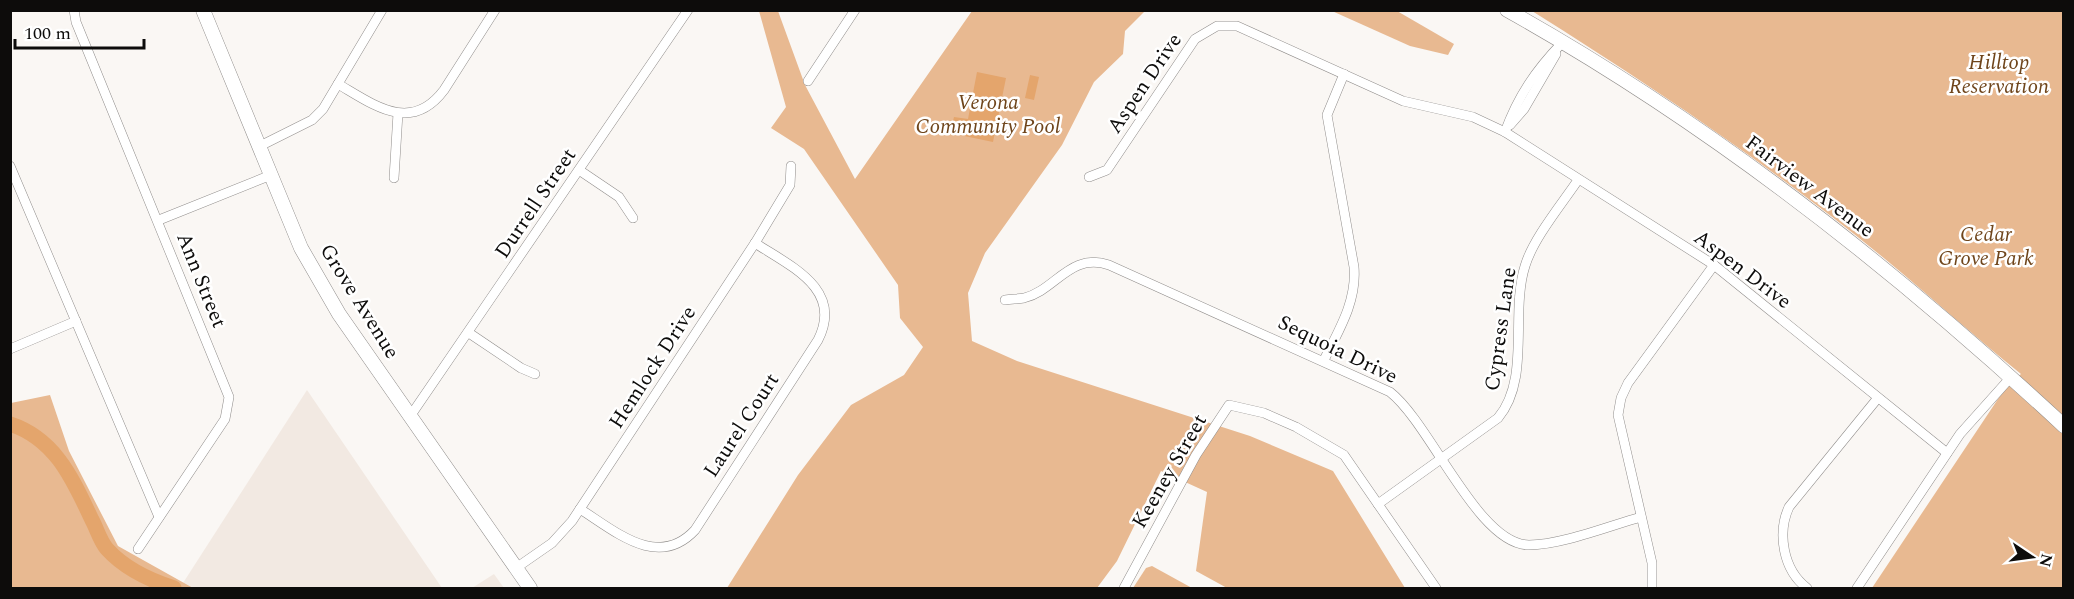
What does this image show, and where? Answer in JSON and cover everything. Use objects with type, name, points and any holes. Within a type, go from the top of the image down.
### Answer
[{"type":"main road","name":"Grove Avenue","points":[[203,10],[301,248],[339,314],[530,588]]},
{"type":"main road","name":"Fairview Avenue","points":[[1507,10],[1668,107],[1748,164],[1869,256],[2011,377],[2064,426]]},
{"type":"street","name":"Ann Street","points":[[74,10],[76,22],[159,220],[230,402],[225,419],[138,549]]},
{"type":"street","points":[[260,147],[312,120],[323,109],[382,10]]},
{"type":"street","points":[[338,84],[381,109],[398,113],[421,110],[439,96],[495,10]]},
{"type":"street","name":"Durrell Street","points":[[411,415],[688,10]]},
{"type":"street","points":[[808,81],[855,10]]},
{"type":"street","name":"Aspen Drive","points":[[1089,177],[1107,170],[1196,39],[1211,28],[1223,25],[1237,26],[1403,101],[1473,117],[1504,132],[1714,265],[1877,399],[1947,453]]},
{"type":"street","points":[[1504,132],[1524,109],[1562,43]]},
{"type":"street","points":[[1324,360],[1348,310],[1355,284],[1327,115],[1344,74]]},
{"type":"street","points":[[394,178],[398,113]]},
{"type":"street","name":"Hemlock Drive","points":[[516,568],[561,535],[580,509],[755,243],[790,185],[791,166]]},
{"type":"street","points":[[11,167],[159,517]]},
{"type":"street","points":[[579,170],[619,197],[633,218]]},
{"type":"street","points":[[159,220],[271,175]]},
{"type":"street","name":"Cypress Lane","points":[[1378,504],[1498,418],[1508,403],[1514,386],[1525,266],[1578,180]]},
{"type":"street","name":"Laurel Court","points":[[580,509],[633,542],[647,548],[662,548],[677,544],[695,530],[818,340],[823,327],[824,306],[815,286],[804,275],[755,243]]},
{"type":"street","name":"Sequoia Drive","points":[[1005,300],[1026,298],[1077,266],[1098,262],[1324,360],[1396,396],[1443,458],[1480,514],[1494,530],[1510,540],[1527,545],[1550,543],[1641,517]]},
{"type":"street","points":[[1652,588],[1652,563],[1618,415],[1621,398],[1628,383],[1714,265]]},
{"type":"street","points":[[10,350],[76,321]]},
{"type":"street","points":[[469,333],[521,368],[535,374]]},
{"type":"street","points":[[1857,588],[1966,426],[2011,377]]},
{"type":"street","points":[[1807,588],[1798,582],[1789,566],[1782,532],[1784,519],[1789,507],[1877,399]]},
{"type":"street","name":"Keeney Street","points":[[1124,588],[1196,455],[1229,405],[1264,413],[1296,427],[1344,456],[1431,584],[1436,588]]},
{"type":"shaded area","points":[[977,72],[1006,78],[993,142],[950,133],[954,117],[968,119]]},
{"type":"shaded area","points":[[1030,75],[1039,77],[1034,100],[1025,98]]},
{"type":"shaded area","points":[[307,390],[442,588],[190,588],[183,583]]},
{"type":"shaded area","points":[[494,574],[504,588],[472,588]]},
{"type":"green space","name":"Verona Community Pool","points":[[759,11],[778,11],[805,85],[855,179],[972,11],[1145,11],[1125,31],[1123,54],[1094,82],[1062,145],[985,253],[968,293],[972,341],[1017,361],[1250,436],[1333,471],[1405,588],[1227,588],[1196,571],[1207,492],[1161,471],[1117,561],[1097,588],[727,588],[798,475],[851,405],[904,375],[923,347],[900,318],[898,285],[804,149],[771,128],[786,107]]},
{"type":"green space","points":[[1332,11],[1397,11],[1454,44],[1448,55],[1410,46]]},
{"type":"green space","name":"Cedar Grove Park","points":[[1532,11],[2063,11],[2063,588],[1872,588],[2006,387],[2021,374],[1885,259],[1800,193],[1668,99]]},
{"type":"green space","points":[[50,395],[69,451],[118,546],[193,588],[11,588],[11,403]]},
{"type":"green space","points":[[1152,566],[1192,588],[1133,588],[1146,568]]},
{"type":"waterway","points":[[10,424],[26,431],[51,450],[78,490],[107,549],[138,573],[174,588]]},
{"type":"park label","name":"Hilltop Reservation","points":[[1999,74]]}]
